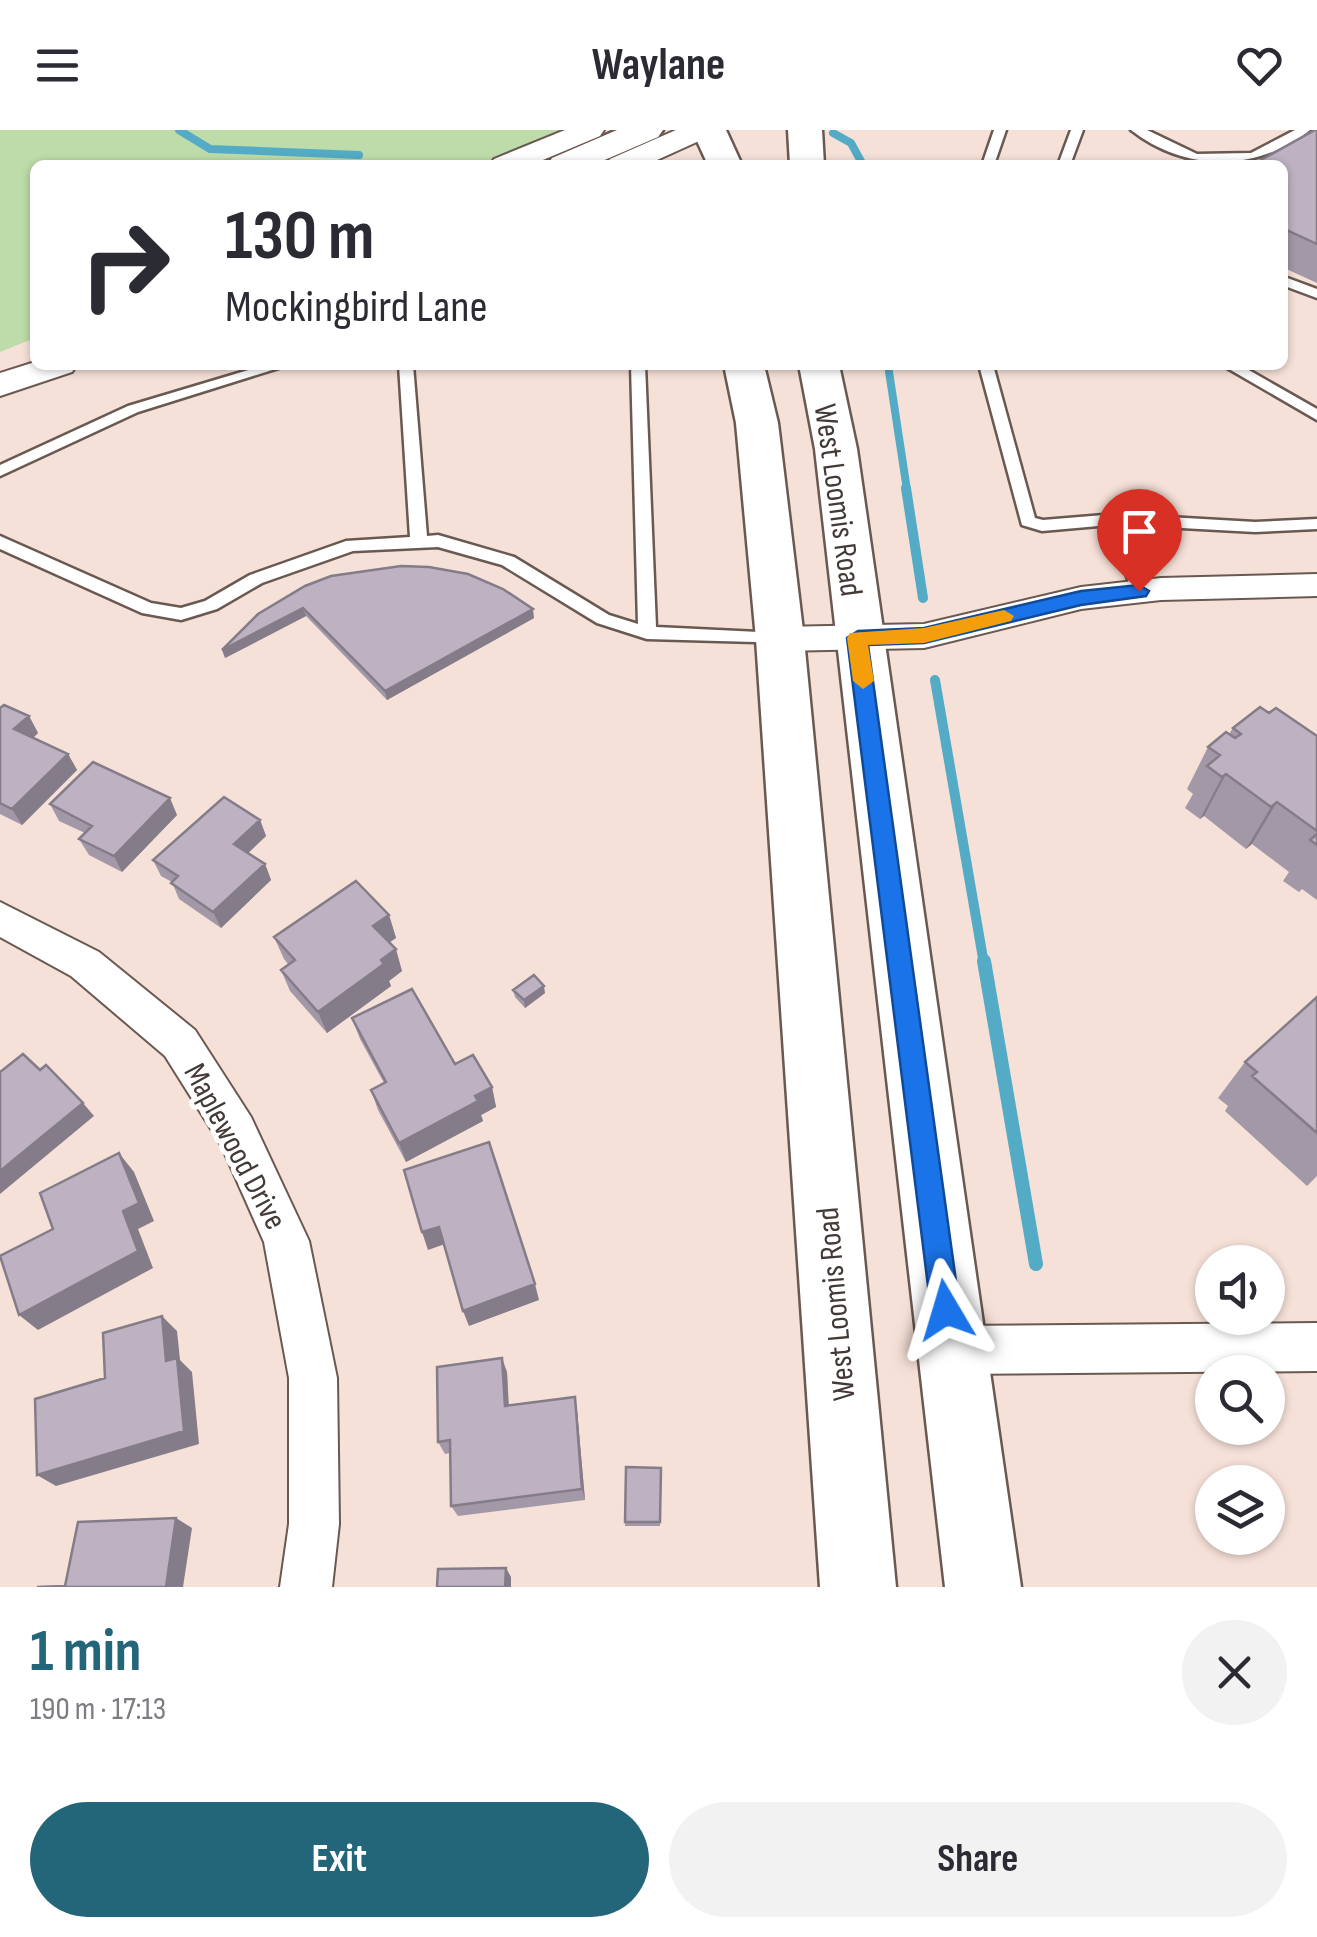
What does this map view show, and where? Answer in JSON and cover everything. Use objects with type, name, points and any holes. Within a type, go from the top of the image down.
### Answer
[{"type":"main road","points":[[576,160],[646,130]]},
{"type":"main road","points":[[743,130],[754,160]]},
{"type":"main road","points":[[806,130],[806,160]]},
{"type":"main road","points":[[692,137],[719,160]]},
{"type":"main road","name":"West Loomis Road","points":[[745,370],[758,422],[780,639],[858,1587]]},
{"type":"main road","points":[[792,370],[840,482]]},
{"type":"main road","name":"West Loomis Road","points":[[820,370],[840,482],[983,1587]]},
{"type":"street","points":[[517,160],[590,130]]},
{"type":"street","points":[[634,160],[692,137]]},
{"type":"street","points":[[0,362],[30,349]]},
{"type":"street","points":[[0,386],[46,370]]},
{"type":"street","points":[[780,639],[924,636],[1081,598],[1139,591],[1317,586]]},
{"type":"street","name":"Maplewood Drive","points":[[0,918],[85,964],[180,1043],[236,1131],[286,1241],[312,1378],[314,1524],[306,1587]]},
{"type":"street","points":[[951,1350],[1317,1347]]},
{"type":"lane","points":[[990,160],[1000,130]]},
{"type":"lane","points":[[1066,160],[1077,130]]},
{"type":"lane","points":[[1137,130],[1186,160]]},
{"type":"lane","points":[[1211,160],[1254,156],[1304,130]]},
{"type":"lane","points":[[1288,282],[1317,294]]},
{"type":"lane","points":[[0,471],[133,409],[264,370]]},
{"type":"lane","points":[[406,370],[418,541]]},
{"type":"lane","points":[[638,370],[647,633]]},
{"type":"lane","points":[[987,370],[1028,522],[1042,526],[1116,519],[1255,526],[1317,524]]},
{"type":"lane","points":[[1239,370],[1317,415]]},
{"type":"lane","points":[[1116,519],[1139,591]]},
{"type":"lane","points":[[0,542],[148,609],[181,614],[211,605],[256,580],[309,558],[352,546],[418,541],[454,545],[508,561],[604,619],[647,633],[780,639]]},
{"type":"green space","points":[[0,130],[568,130],[497,160],[30,160],[30,340],[0,352]]},
{"type":"building","points":[[1317,130],[1317,244],[1288,231],[1288,160],[1261,160]]},
{"type":"building","points":[[401,566],[468,574],[503,589],[533,609],[385,691],[303,608],[222,650],[258,614],[305,586],[331,576]]},
{"type":"building","points":[[4,705],[29,716],[14,729],[68,754],[12,809],[0,803],[0,708]]},
{"type":"building","points":[[1260,707],[1269,713],[1276,708],[1317,736],[1317,831],[1277,802],[1271,807],[1226,774],[1222,777],[1207,766],[1220,755],[1208,747],[1226,732],[1235,738],[1241,734],[1233,728]]},
{"type":"building","points":[[93,762],[170,798],[114,856],[79,839],[92,826],[50,804]]},
{"type":"building","points":[[224,797],[260,820],[234,844],[265,864],[213,912],[171,883],[178,876],[153,860]]},
{"type":"building","points":[[356,881],[389,915],[373,926],[396,949],[381,960],[384,964],[318,1012],[281,970],[295,960],[274,937]]},
{"type":"building","points":[[534,975],[544,986],[524,1000],[513,990]]},
{"type":"building","points":[[412,989],[455,1064],[473,1055],[492,1087],[475,1096],[478,1101],[399,1143],[371,1090],[386,1082],[352,1018]]},
{"type":"building","points":[[1317,997],[1317,1133],[1252,1076],[1257,1072],[1245,1062]]},
{"type":"building","points":[[23,1054],[40,1070],[46,1065],[83,1103],[0,1171],[0,1072]]},
{"type":"building","points":[[489,1142],[535,1284],[463,1311],[439,1227],[422,1232],[404,1170]]},
{"type":"building","points":[[119,1153],[139,1203],[123,1211],[138,1251],[19,1315],[0,1256],[53,1229],[40,1193]]},
{"type":"building","points":[[162,1316],[166,1361],[177,1358],[184,1431],[37,1475],[35,1399],[105,1378],[103,1333]]},
{"type":"building","points":[[502,1358],[505,1406],[575,1397],[582,1489],[451,1506],[450,1440],[438,1442],[437,1367]]},
{"type":"building","points":[[626,1467],[661,1468],[660,1522],[625,1522]]},
{"type":"building","points":[[176,1518],[166,1587],[37,1587],[65,1586],[78,1522]]},
{"type":"building","points":[[506,1568],[505,1587],[437,1587],[438,1569]]},
{"type":"waterway","points":[[179,130],[210,149],[359,155]]},
{"type":"waterway","points":[[833,133],[851,143],[860,160]]},
{"type":"waterway","points":[[889,370],[907,490]]},
{"type":"waterway","points":[[906,488],[923,598]]},
{"type":"waterway","points":[[935,680],[984,964]]},
{"type":"waterway","points":[[984,961],[1036,1264]]},
{"type":"slow traffic","points":[[863,681],[858,638],[924,636],[1004,616]]},
{"type":"route","points":[[946,1310],[858,638],[924,636],[1081,598],[1139,591]]}]
